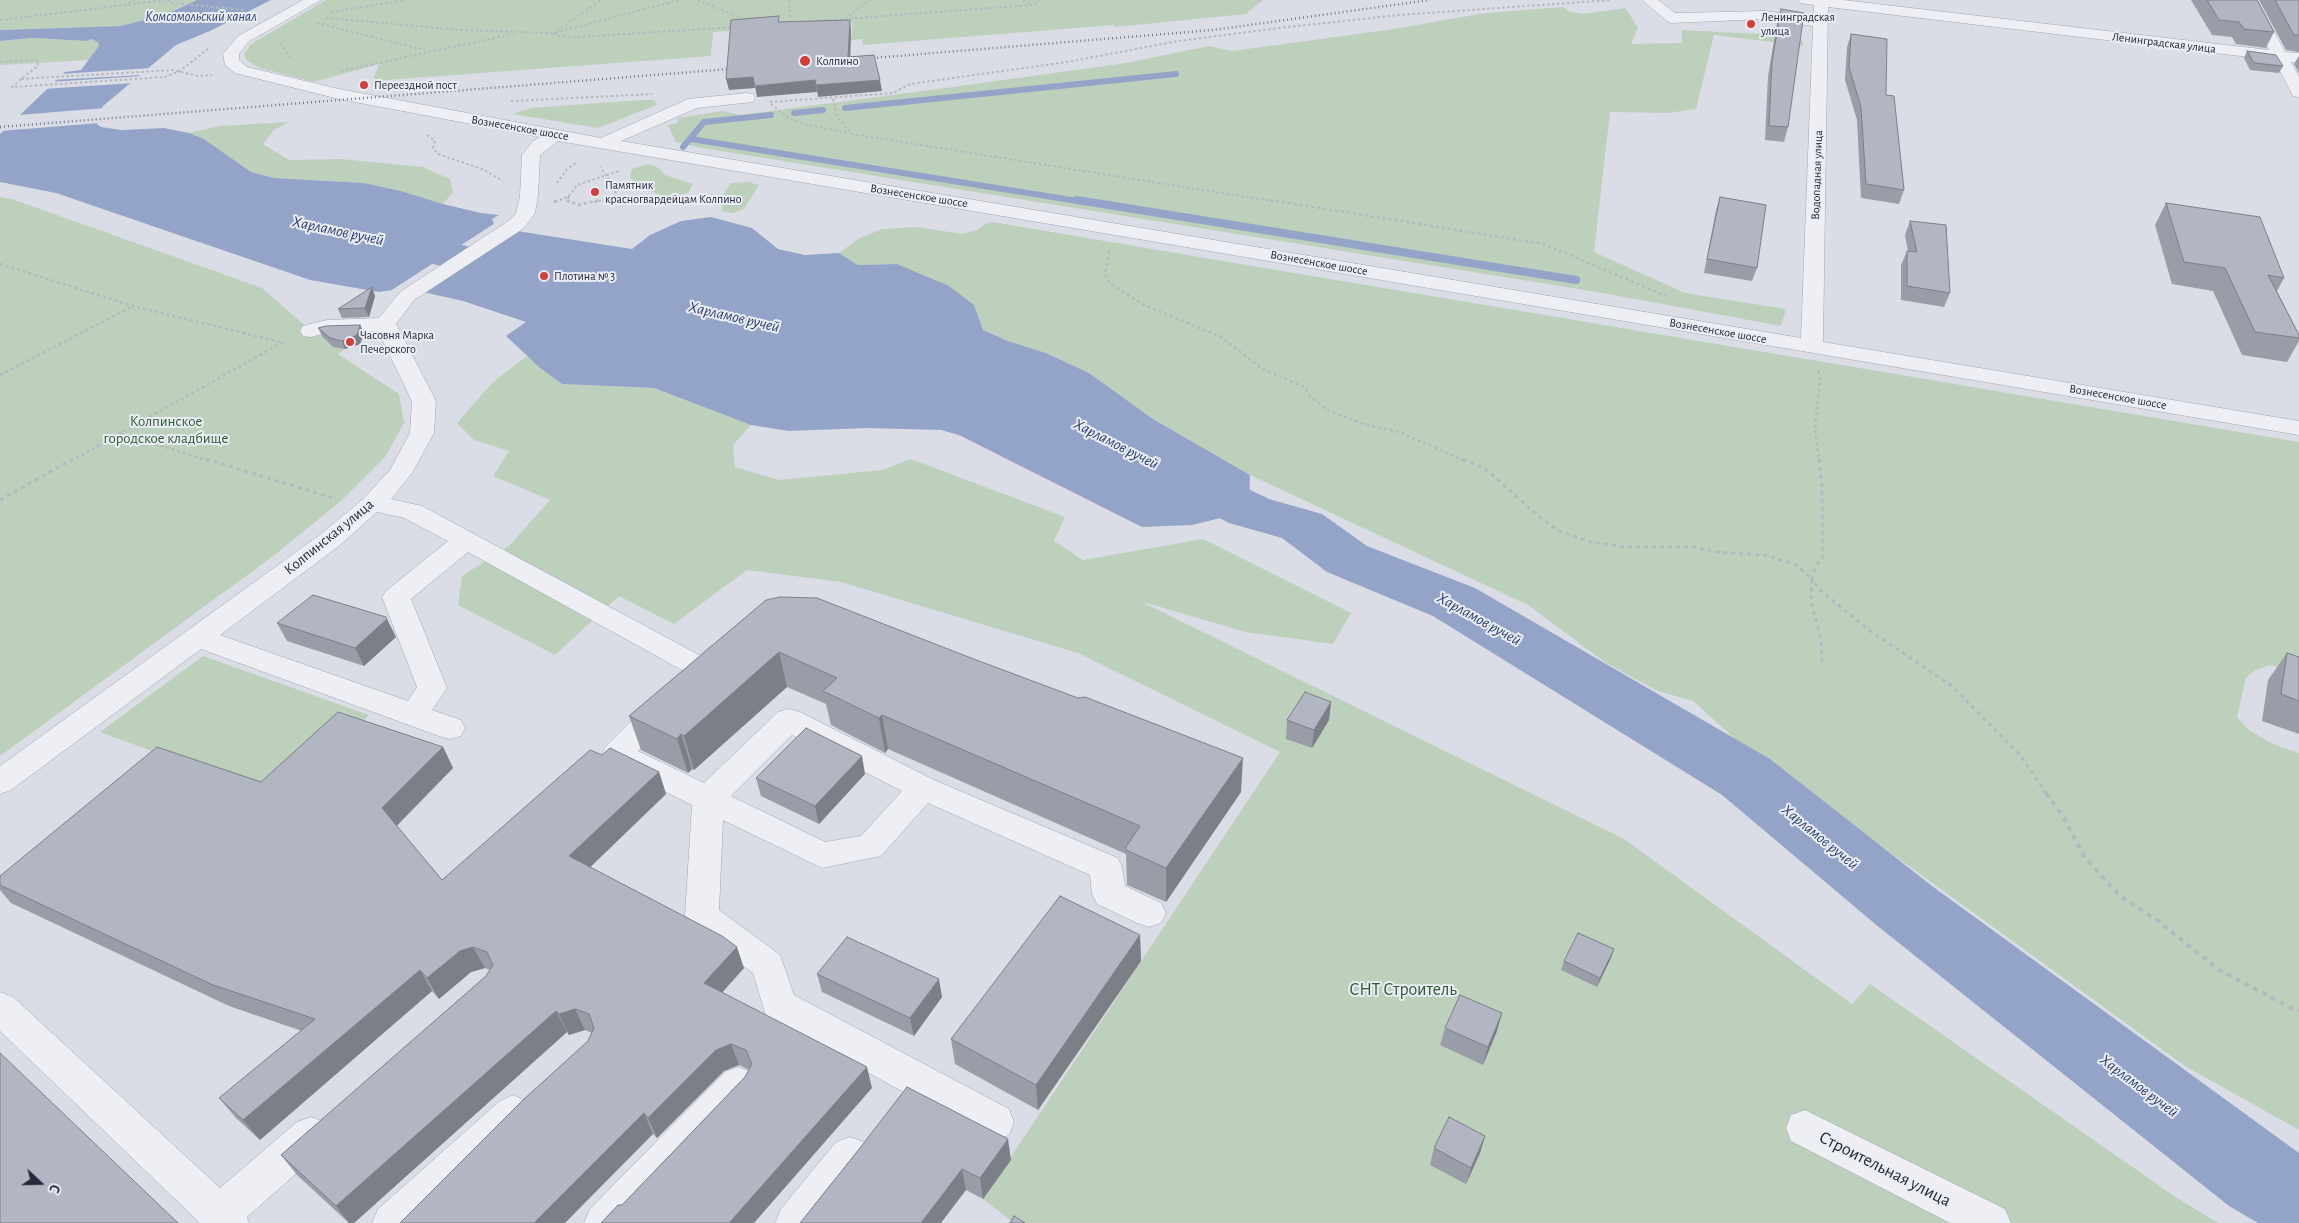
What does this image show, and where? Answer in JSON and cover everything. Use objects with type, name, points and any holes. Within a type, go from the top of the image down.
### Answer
[{"type":"street","name":"Вознесенское шоссе","points":[[314,0],[243,39],[233,48],[230,58],[235,66],[241,70],[339,94],[604,144],[2299,428]]},
{"type":"street","points":[[1649,0],[1672,18],[1764,15],[1821,23]]},
{"type":"street","name":"Ленинградская улица","points":[[1805,0],[2299,58]]},
{"type":"street","points":[[2250,0],[2278,56],[2299,92]]},
{"type":"street","name":"Водопадная улица","points":[[1812,347],[1821,3]]},
{"type":"street","points":[[604,144],[620,134],[694,103],[747,98]]},
{"type":"street","points":[[311,331],[326,326],[385,324],[407,296],[521,219],[529,196],[531,155],[538,146],[555,135]]},
{"type":"street","name":"Колпинская улица","points":[[0,782],[330,540],[372,504],[400,473],[422,433],[424,401],[385,324]]},
{"type":"street","points":[[372,504],[413,512],[701,668]]},
{"type":"street","points":[[414,715],[432,688],[396,598],[466,540]]},
{"type":"street","points":[[197,637],[450,728]]},
{"type":"street","points":[[741,638],[701,668],[617,754],[822,855],[870,847],[923,788]]},
{"type":"street","points":[[995,1122],[779,1005],[768,965],[702,916],[708,799],[789,720],[923,788],[1106,866],[1109,894],[1149,913]]},
{"type":"street","points":[[0,1008],[224,1219],[335,1114]]},
{"type":"street","points":[[604,1223],[738,1084]]},
{"type":"street","points":[[392,1223],[539,1088]]},
{"type":"street","name":"Строительная улица","points":[[1805,1128],[1991,1223]]},
{"type":"street","points":[[795,1223],[850,1155]]},
{"type":"path","points":[[125,5],[135,0]]},
{"type":"path","points":[[141,0],[167,1],[255,11]]},
{"type":"path","points":[[326,13],[406,0]]},
{"type":"path","points":[[554,33],[601,0]]},
{"type":"path","points":[[326,18],[461,30],[554,33],[679,0]]},
{"type":"path","points":[[698,0],[749,22]]},
{"type":"path","points":[[789,0],[792,32]]},
{"type":"path","points":[[845,19],[869,0]]},
{"type":"path","points":[[1022,0],[1033,5]]},
{"type":"path","points":[[809,22],[1033,5],[1039,0]]},
{"type":"path","points":[[1611,0],[1399,16],[1178,41],[1067,62],[910,84],[893,93],[854,95],[833,99],[800,99],[769,102],[776,110],[804,124],[852,134],[1544,244],[1671,298]]},
{"type":"path","points":[[0,20],[154,1]]},
{"type":"path","points":[[312,21],[399,45],[429,50]]},
{"type":"path","points":[[783,24],[791,23]]},
{"type":"path","points":[[554,33],[557,36],[578,37],[742,26]]},
{"type":"path","points":[[338,72],[429,50],[522,32]]},
{"type":"path","points":[[281,38],[281,46],[297,64]]},
{"type":"path","points":[[0,62],[37,60],[39,63],[38,66],[12,87],[146,80]]},
{"type":"path","points":[[21,79],[172,70],[198,76],[217,75]]},
{"type":"path","points":[[509,101],[658,94],[694,103]]},
{"type":"path","points":[[799,94],[800,99]]},
{"type":"path","points":[[833,99],[838,118],[852,134]]},
{"type":"path","points":[[422,134],[429,136],[435,141],[433,148],[438,154],[482,169],[507,186]]},
{"type":"path","points":[[552,187],[566,169],[604,144]]},
{"type":"path","points":[[569,196],[567,200],[578,205],[612,198],[616,194],[607,176],[595,160],[588,155]]},
{"type":"path","points":[[521,219],[569,196],[577,185],[607,176],[622,169]]},
{"type":"path","points":[[1124,230],[1111,246],[1107,255],[1105,275],[1111,284],[1153,309],[1221,337],[1261,368],[1304,387],[1311,397],[1327,410],[1361,423],[1402,433],[1486,470],[1537,515],[1559,531],[1591,542],[1625,547],[1693,547],[1717,552],[1764,555],[1795,564],[1812,579],[1821,591],[1870,630],[1952,686],[2020,755],[2064,818],[2084,856],[2119,895],[2158,921],[2218,969],[2293,1009],[2299,1010]]},
{"type":"path","points":[[0,264],[133,306],[280,343]]},
{"type":"path","points":[[0,374],[133,306]]},
{"type":"path","points":[[0,500],[280,343],[311,331]]},
{"type":"path","points":[[1812,347],[1820,377],[1815,428],[1822,486],[1823,557],[1816,566],[1812,579],[1811,603],[1821,639],[1822,662]]},
{"type":"path","points":[[119,433],[342,501],[372,504]]},
{"type":"green space","points":[[0,0],[197,0],[165,15],[120,26],[0,30]]},
{"type":"green space","points":[[326,0],[1263,0],[1246,14],[1115,27],[1113,25],[863,45],[862,39],[842,41],[842,36],[852,36],[852,21],[713,32],[711,56],[373,81],[379,64],[314,82],[260,68],[246,60],[244,54],[251,44]]},
{"type":"green space","points":[[1563,7],[1571,12],[1583,14],[1625,8],[1638,27],[1631,44],[1682,43],[1682,30],[1800,36],[1804,46],[1714,35],[1696,109],[1668,113],[1610,112],[1594,252],[1685,293],[1786,309],[1781,326],[1597,292],[702,148],[676,142],[668,125],[677,123],[678,118],[723,111],[740,115],[953,87],[1126,63],[1209,46],[1232,51],[1387,30],[1486,13]]},
{"type":"green space","points":[[32,38],[87,41],[91,39],[98,42],[99,46],[90,60],[0,65],[0,41]]},
{"type":"green space","points":[[654,100],[657,105],[598,128],[513,114],[531,108]]},
{"type":"green space","points":[[289,122],[274,130],[263,144],[289,160],[341,159],[423,167],[450,179],[453,192],[443,204],[401,191],[364,183],[274,178],[251,172],[204,139],[189,133],[220,126]]},
{"type":"green space","points":[[648,164],[659,168],[665,175],[693,184],[688,193],[669,197],[657,194],[630,178],[632,169]]},
{"type":"green space","points":[[748,182],[759,185],[746,206],[742,210],[732,213],[722,211],[724,193],[731,183]]},
{"type":"green space","name":"Колпинское городское кладбище","points":[[0,197],[12,199],[262,288],[317,336],[321,335],[329,342],[345,349],[338,354],[399,394],[404,423],[385,457],[341,501],[272,557],[0,756]]},
{"type":"green space","points":[[992,222],[2299,442],[2299,672],[2269,665],[2254,671],[2246,678],[2237,717],[2249,730],[2273,744],[2299,753],[2299,1130],[2185,1066],[1743,746],[1693,701],[1658,691],[1606,663],[1528,605],[1250,475],[1153,419],[1089,373],[1046,353],[1008,341],[983,330],[974,305],[897,264],[858,265],[839,253],[858,239],[882,229],[917,227],[962,234],[977,230],[985,224]]},
{"type":"green space","name":"СНТ Строитель","points":[[527,356],[562,384],[654,388],[751,425],[733,445],[735,467],[779,480],[882,470],[911,459],[1065,517],[1054,541],[1083,560],[1203,539],[1351,613],[1333,644],[1245,632],[1140,601],[1624,839],[1852,1004],[1870,984],[2174,1196],[2218,1223],[1014,1223],[983,1199],[1280,752],[1078,653],[841,582],[747,570],[674,624],[619,596],[555,655],[458,605],[462,576],[510,545],[550,500],[493,476],[509,451],[474,440],[457,423],[493,382]]},
{"type":"green space","points":[[203,656],[369,715],[350,734],[386,837],[100,732]]},
{"type":"water","name":"Комсомольский канал","points":[[197,0],[271,0],[210,31],[176,45],[103,106],[97,124],[101,127],[121,130],[164,128],[189,133],[204,139],[251,172],[274,178],[364,183],[401,191],[443,204],[481,213],[499,215],[492,219],[494,224],[392,290],[379,292],[310,280],[56,193],[0,182],[0,134],[65,72],[81,70],[99,46],[98,42],[91,39],[87,41],[32,38],[0,41],[0,30],[120,26],[165,15]]},
{"type":"water","points":[[711,217],[752,228],[778,249],[805,255],[839,253],[858,265],[897,264],[949,286],[974,305],[983,330],[1008,341],[1046,353],[1089,373],[1153,419],[1250,475],[1249,511],[1192,525],[1142,527],[959,435],[941,430],[868,428],[789,431],[751,425],[654,388],[562,384],[539,367],[506,336],[526,322],[463,301],[423,292],[517,231],[632,249],[650,235],[681,221]]},
{"type":"pier","points":[[151,68],[143,75],[52,80],[60,74]]},
{"type":"pier","points":[[142,76],[134,83],[43,89],[50,82]]},
{"type":"pier","points":[[105,108],[100,123],[0,131],[18,115]]},
{"type":"pier","points":[[494,224],[497,225],[395,291],[392,290]]},
{"type":"building","points":[[2207,0],[2257,0],[2274,32],[2244,29],[2239,22],[2219,20]]},
{"type":"building","points":[[2275,0],[2299,0],[2299,35],[2294,35]]},
{"type":"building","points":[[1781,9],[1804,13],[1788,127],[1769,126],[1772,62]]},
{"type":"building","points":[[779,16],[778,22],[850,20],[848,57],[874,55],[880,80],[816,85],[815,80],[755,86],[753,77],[726,79],[731,20]]},
{"type":"building","points":[[1851,34],[1887,39],[1886,95],[1894,96],[1904,190],[1866,184],[1861,107],[1849,67]]},
{"type":"building","points":[[2247,51],[2276,55],[2283,66],[2254,63]]},
{"type":"building","points":[[1720,197],[1766,205],[1757,268],[1707,259]]},
{"type":"building","points":[[2166,203],[2260,217],[2284,278],[2268,275],[2299,338],[2255,332],[2225,268],[2184,262]]},
{"type":"building","points":[[1910,221],[1946,225],[1950,293],[1907,286],[1907,251],[1917,252]]},
{"type":"building","points":[[372,287],[365,308],[338,309]]},
{"type":"building","points":[[360,325],[357,335],[342,341],[330,338],[318,328],[326,326]]},
{"type":"building","points":[[313,595],[386,617],[387,619],[355,648],[277,623]]},
{"type":"building","points":[[780,597],[817,598],[971,658],[1078,698],[1085,697],[1243,758],[1166,868],[1126,850],[1126,847],[1140,826],[882,715],[879,718],[823,691],[837,678],[779,652],[684,736],[681,734],[677,739],[629,716],[766,600]]},
{"type":"building","points":[[2287,653],[2299,657],[2299,701],[2281,694]]},
{"type":"building","points":[[1305,692],[1331,702],[1314,730],[1287,720]]},
{"type":"building","points":[[338,712],[443,747],[382,808],[442,880],[590,750],[602,755],[610,748],[659,772],[569,856],[722,936],[737,947],[704,983],[867,1067],[729,1223],[601,1223],[618,1205],[622,1205],[745,1077],[752,1064],[746,1050],[731,1044],[716,1050],[648,1118],[644,1113],[534,1223],[400,1223],[523,1100],[588,1041],[594,1028],[589,1014],[575,1009],[559,1014],[556,1011],[336,1206],[281,1155],[486,976],[493,965],[487,952],[473,947],[460,951],[427,978],[420,970],[243,1120],[219,1098],[315,1019],[213,985],[0,885],[0,876],[157,747],[261,782]]},
{"type":"building","points":[[806,728],[862,756],[815,806],[756,778]]},
{"type":"building","points":[[1060,896],[1140,935],[1036,1085],[951,1039]]},
{"type":"building","points":[[1578,933],[1614,949],[1600,978],[1564,961]]},
{"type":"building","points":[[847,937],[939,979],[910,1018],[817,974]]},
{"type":"building","points":[[1460,995],[1502,1013],[1488,1047],[1445,1028]]},
{"type":"building","points":[[0,1053],[178,1223],[0,1223]]},
{"type":"building","points":[[907,1087],[1008,1139],[980,1178],[962,1169],[921,1223],[800,1223],[860,1148]]},
{"type":"building","points":[[1449,1117],[1485,1136],[1471,1168],[1434,1148]]},
{"type":"building","points":[[1014,1216],[1025,1223],[1010,1223]]},
{"type":"waterway","points":[[845,108],[1176,74]]},
{"type":"waterway","points":[[794,113],[823,110]]},
{"type":"waterway","points":[[683,147],[704,122],[771,115]]},
{"type":"waterway","points":[[691,139],[1084,202]]},
{"type":"waterway","points":[[1077,200],[1576,280]]},
{"type":"waterway","name":"Харламов ручей","points":[[367,237],[536,274]]},
{"type":"waterway","name":"Харламов ручей","points":[[1174,473],[1249,511],[1302,526],[1347,559],[1454,602],[1746,777],[1906,907],[2259,1177],[2299,1199]]},
{"type":"railway","points":[[861,59],[1213,30],[1430,0]]},
{"type":"railway","points":[[0,127],[742,68]]},
{"type":"place","name":"Ленинградская улица","points":[[1751,24]]},
{"type":"place","name":"Колпино","points":[[805,61]]},
{"type":"place","name":"Переездной пост","points":[[364,85]]},
{"type":"place","name":"Памятник красногвардейцам Колпино","points":[[595,192]]},
{"type":"place","name":"Плотина № 3","points":[[544,276]]},
{"type":"place","name":"Часовня Марка Печерского","points":[[350,342]]}]
